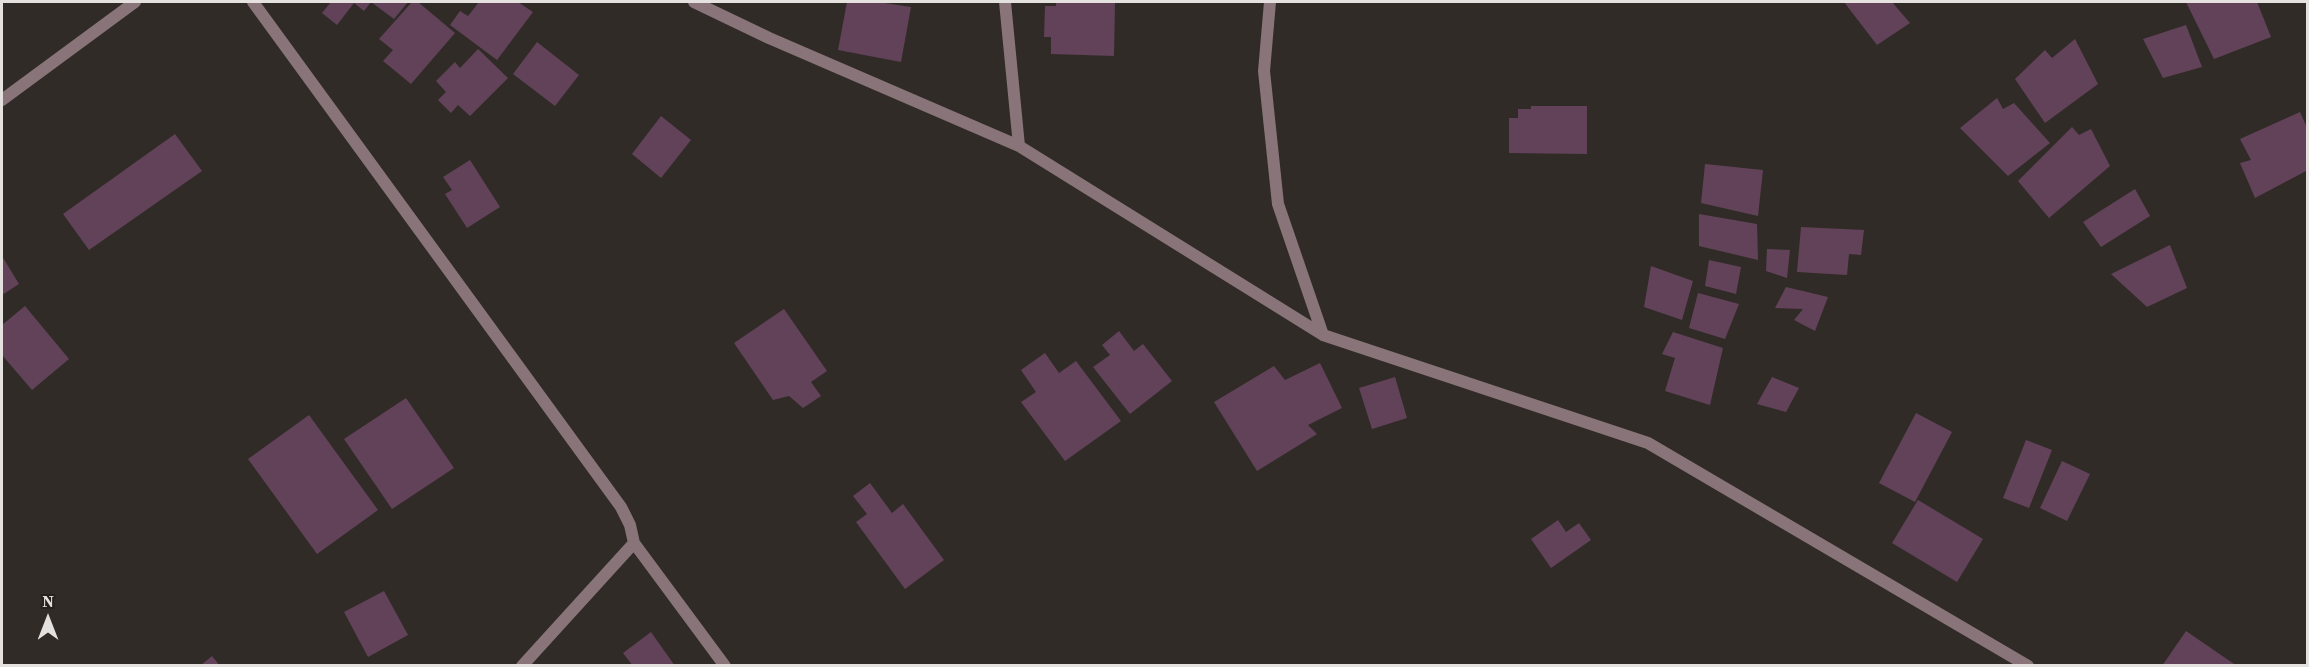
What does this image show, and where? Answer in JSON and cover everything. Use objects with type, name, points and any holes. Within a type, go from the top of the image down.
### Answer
[{"type":"street","points":[[2,100],[135,2]]},
{"type":"street","points":[[253,2],[621,507],[630,525],[634,543],[725,666]]},
{"type":"street","points":[[694,2],[769,38],[1019,146],[1323,335],[1648,443],[2028,666]]},
{"type":"street","points":[[1005,2],[1019,146]]},
{"type":"street","points":[[1270,2],[1264,71],[1278,204],[1323,335]]},
{"type":"street","points":[[522,666],[634,543]]},
{"type":"building","points":[[331,2],[371,2],[364,11],[354,3],[337,25],[322,13]]},
{"type":"building","points":[[371,2],[408,2],[394,19]]},
{"type":"building","points":[[412,2],[418,2],[455,33],[411,84],[383,61],[393,50],[379,39]]},
{"type":"building","points":[[479,2],[518,2],[533,12],[497,60],[450,25],[460,11],[468,16]]},
{"type":"building","points":[[847,2],[878,2],[911,7],[901,62],[838,50]]},
{"type":"building","points":[[1056,2],[1115,2],[1114,56],[1051,54],[1051,37],[1044,37],[1045,6],[1056,6]]},
{"type":"building","points":[[1844,2],[1892,2],[1910,23],[1877,45]]},
{"type":"building","points":[[2186,2],[2257,2],[2271,37],[2214,59]]},
{"type":"building","points":[[2186,25],[2202,67],[2163,78],[2143,39]]},
{"type":"building","points":[[2075,39],[2098,84],[2045,123],[2015,79],[2045,50],[2052,58]]},
{"type":"building","points":[[537,42],[579,75],[555,106],[513,74]]},
{"type":"building","points":[[478,49],[508,78],[470,116],[458,105],[451,113],[438,100],[446,92],[436,81],[455,62],[460,68]]},
{"type":"building","points":[[1997,98],[2003,109],[2014,103],[2050,143],[2008,176],[1960,128]]},
{"type":"building","points":[[1531,106],[1587,106],[1587,154],[1509,153],[1509,118],[1518,118],[1518,109],[1531,109]]},
{"type":"building","points":[[2300,112],[2308,130],[2308,170],[2255,198],[2240,163],[2251,160],[2240,139]]},
{"type":"building","points":[[661,116],[691,140],[661,178],[632,154]]},
{"type":"building","points":[[2072,127],[2079,135],[2091,129],[2110,166],[2049,218],[2018,181]]},
{"type":"building","points":[[175,134],[202,171],[89,250],[63,214]]},
{"type":"building","points":[[470,160],[500,207],[467,228],[445,194],[452,190],[443,177]]},
{"type":"building","points":[[1705,164],[1763,170],[1758,216],[1701,203]]},
{"type":"building","points":[[2135,189],[2150,216],[2101,247],[2083,222]]},
{"type":"building","points":[[1699,214],[1757,224],[1758,260],[1699,246]]},
{"type":"building","points":[[1801,227],[1864,230],[1861,255],[1849,254],[1847,275],[1797,272]]},
{"type":"building","points":[[2170,245],[2187,288],[2147,307],[2111,274]]},
{"type":"building","points":[[1767,249],[1790,250],[1787,278],[1766,271]]},
{"type":"building","points":[[2,256],[19,284],[2,295]]},
{"type":"building","points":[[1709,260],[1741,267],[1736,294],[1705,286]]},
{"type":"building","points":[[1651,266],[1693,281],[1682,320],[1644,307]]},
{"type":"building","points":[[1786,287],[1828,297],[1815,331],[1794,320],[1803,309],[1775,308]]},
{"type":"building","points":[[1698,293],[1739,304],[1725,339],[1689,328]]},
{"type":"building","points":[[25,306],[69,359],[32,390],[2,355],[2,325]]},
{"type":"building","points":[[784,309],[827,371],[811,382],[821,396],[803,408],[789,396],[773,400],[734,343]]},
{"type":"building","points":[[1119,331],[1134,351],[1143,344],[1172,381],[1130,414],[1093,367],[1110,355],[1102,345]]},
{"type":"building","points":[[1673,332],[1723,348],[1710,405],[1665,391],[1675,358],[1662,354]]},
{"type":"building","points":[[1045,353],[1059,373],[1076,361],[1121,421],[1065,461],[1021,402],[1036,392],[1021,370]]},
{"type":"building","points":[[1320,363],[1342,408],[1308,425],[1317,434],[1257,471],[1214,402],[1274,366],[1285,380]]},
{"type":"building","points":[[1395,377],[1407,418],[1372,429],[1359,388]]},
{"type":"building","points":[[1772,377],[1799,388],[1786,412],[1757,404]]},
{"type":"building","points":[[406,398],[454,468],[392,509],[344,439]]},
{"type":"building","points":[[1916,413],[1952,432],[1915,502],[1879,483]]},
{"type":"building","points":[[309,415],[378,510],[317,554],[248,459]]},
{"type":"building","points":[[2026,440],[2052,450],[2029,508],[2003,498]]},
{"type":"building","points":[[2062,461],[2090,474],[2067,521],[2040,508]]},
{"type":"building","points":[[870,483],[892,513],[903,504],[944,560],[905,589],[856,522],[867,514],[853,496]]},
{"type":"building","points":[[1918,500],[1983,539],[1957,582],[1892,543]]},
{"type":"building","points":[[1558,520],[1566,532],[1579,523],[1591,540],[1551,568],[1531,539]]},
{"type":"building","points":[[384,591],[408,635],[368,657],[344,612]]},
{"type":"building","points":[[2186,631],[2237,666],[2162,666]]},
{"type":"building","points":[[651,632],[675,666],[633,666],[623,653]]},
{"type":"building","points":[[212,656],[220,666],[200,666]]}]
